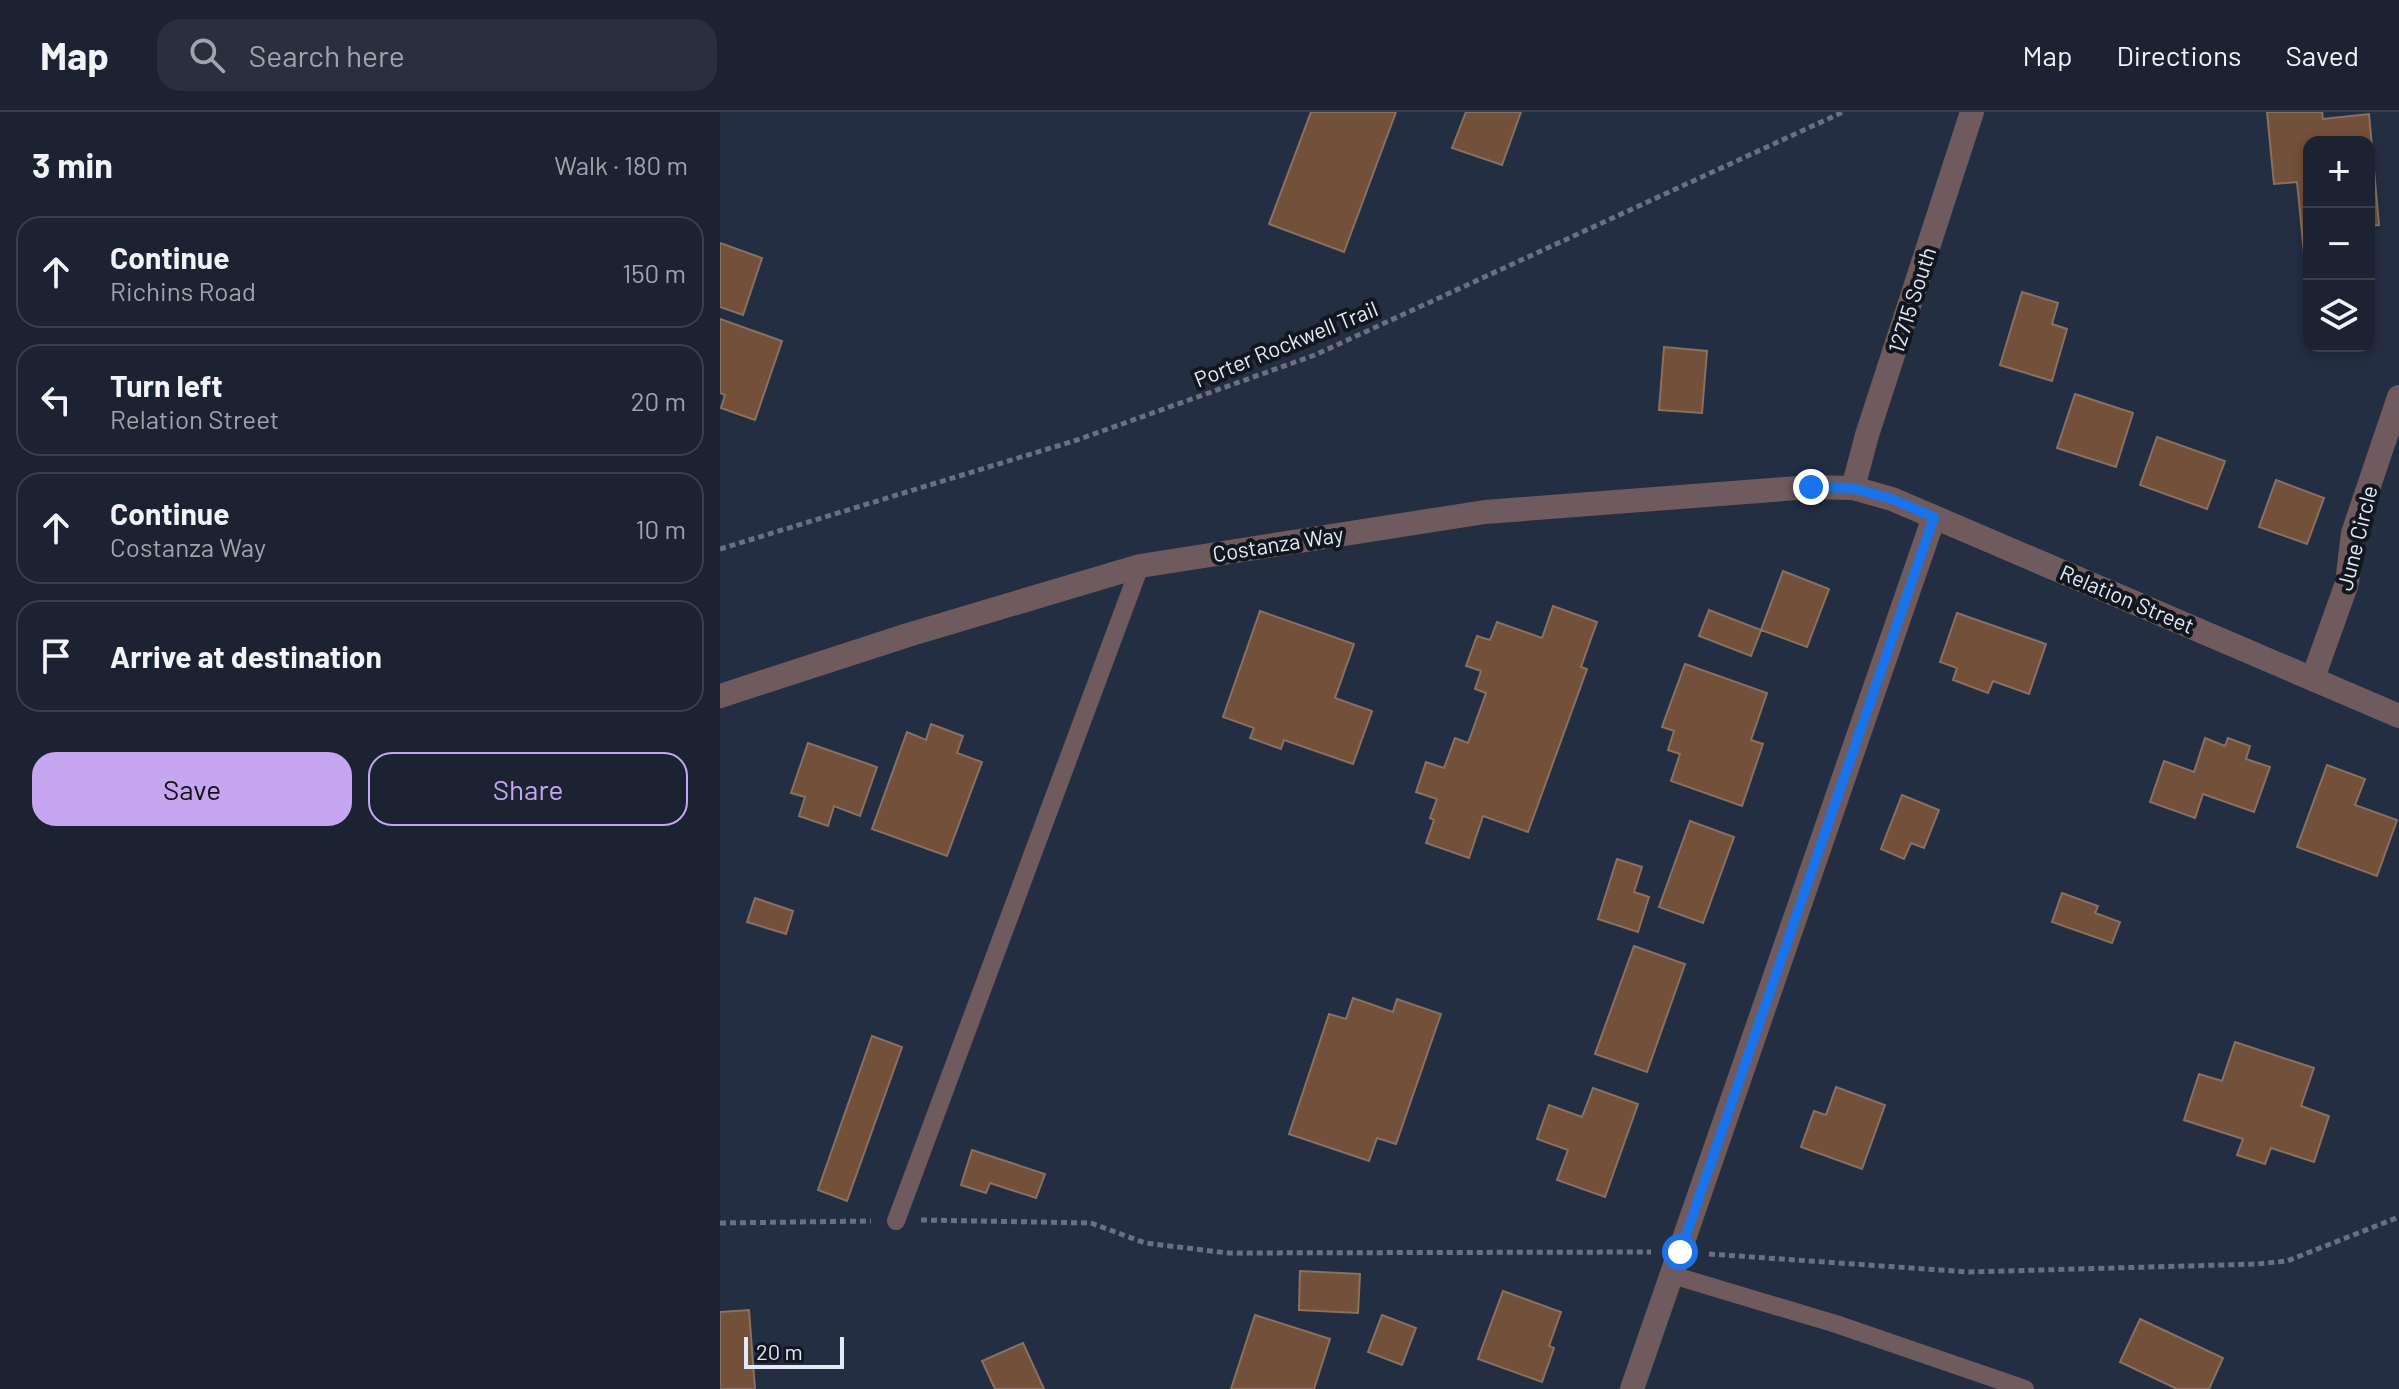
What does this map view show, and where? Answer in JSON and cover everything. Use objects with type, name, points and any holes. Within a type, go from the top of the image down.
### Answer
[{"type":"street","name":"12715 South","points":[[1853,488],[1867,435],[1972,112]]},
{"type":"street","name":"June Circle","points":[[2313,678],[2347,583],[2353,533],[2399,397]]},
{"type":"street","name":"Costanza Way","points":[[720,696],[908,635],[1140,566],[1485,512],[1811,487],[1853,488]]},
{"type":"street","name":"Relation Street","points":[[1853,488],[1892,499],[2399,716]]},
{"type":"street","points":[[1632,1389],[1934,517]]},
{"type":"lane","points":[[896,1221],[1140,566]]},
{"type":"lane","points":[[1672,1275],[1836,1324],[2025,1389]]},
{"type":"path","name":"Porter Rockwell Trail","points":[[720,549],[1077,440],[1315,355],[1843,112]]},
{"type":"path","points":[[720,1223],[985,1219],[1091,1223],[1145,1243],[1228,1253],[1680,1252],[1969,1272],[2287,1261],[2399,1217]]},
{"type":"building","points":[[1311,112],[1396,112],[1344,252],[1269,224]]},
{"type":"building","points":[[1466,112],[1521,112],[1502,165],[1452,148]]},
{"type":"building","points":[[2267,112],[2322,112],[2323,119],[2369,114],[2371,136],[2303,136],[2303,243],[2297,182],[2274,184]]},
{"type":"building","points":[[2375,181],[2379,225],[2375,225]]},
{"type":"building","points":[[720,243],[762,258],[743,315],[720,307]]},
{"type":"building","points":[[2022,292],[2058,303],[2052,324],[2067,329],[2052,381],[2000,365]]},
{"type":"building","points":[[720,319],[782,341],[755,420],[721,408],[725,395],[720,393]]},
{"type":"building","points":[[1664,347],[1707,351],[1702,413],[1659,410]]},
{"type":"building","points":[[2075,394],[2133,413],[2116,467],[2057,448]]},
{"type":"building","points":[[2157,437],[2225,461],[2207,509],[2140,485]]},
{"type":"building","points":[[2276,480],[2324,498],[2307,544],[2259,527]]},
{"type":"building","points":[[1783,571],[1829,589],[1807,647],[1761,630]]},
{"type":"building","points":[[1553,606],[1597,622],[1581,667],[1587,669],[1528,832],[1483,816],[1469,858],[1426,843],[1437,799],[1416,792],[1426,762],[1444,768],[1455,738],[1468,743],[1486,693],[1475,689],[1481,671],[1466,666],[1477,636],[1490,640],[1497,622],[1542,638]]},
{"type":"building","points":[[1709,610],[1761,630],[1751,656],[1699,636]]},
{"type":"building","points":[[1260,611],[1354,644],[1335,698],[1372,711],[1353,764],[1284,740],[1281,749],[1250,738],[1254,728],[1223,717]]},
{"type":"building","points":[[1957,613],[2046,644],[2029,694],[1993,681],[1988,693],[1953,680],[1957,668],[1940,662]]},
{"type":"building","points":[[1685,664],[1767,693],[1751,740],[1763,744],[1742,806],[1671,781],[1680,754],[1668,750],[1674,731],[1662,727]]},
{"type":"building","points":[[931,724],[963,736],[957,753],[982,762],[947,856],[872,829],[907,732],[926,740]]},
{"type":"building","points":[[2205,738],[2225,746],[2228,738],[2250,746],[2246,759],[2270,767],[2254,812],[2203,794],[2195,818],[2150,802],[2164,761],[2194,772]]},
{"type":"building","points":[[808,743],[877,767],[860,816],[834,806],[828,826],[799,816],[805,797],[791,793]]},
{"type":"building","points":[[2327,765],[2365,779],[2355,805],[2397,820],[2377,876],[2297,847]]},
{"type":"building","points":[[1902,795],[1939,810],[1924,848],[1911,843],[1904,859],[1881,849]]},
{"type":"building","points":[[1690,821],[1734,837],[1703,923],[1659,907]]},
{"type":"building","points":[[1617,859],[1642,867],[1634,892],[1649,897],[1638,932],[1598,919]]},
{"type":"building","points":[[2062,893],[2098,906],[2095,913],[2120,922],[2112,943],[2052,922]]},
{"type":"building","points":[[755,898],[793,911],[786,934],[747,922]]},
{"type":"building","points":[[1634,946],[1685,964],[1647,1072],[1595,1054]]},
{"type":"building","points":[[1353,998],[1393,1012],[1397,999],[1441,1014],[1396,1144],[1377,1138],[1369,1161],[1289,1134],[1329,1014],[1346,1019]]},
{"type":"building","points":[[872,1036],[902,1047],[847,1201],[818,1190]]},
{"type":"building","points":[[2235,1042],[2314,1068],[2301,1106],[2329,1116],[2314,1162],[2271,1148],[2265,1164],[2237,1155],[2243,1139],[2184,1120],[2199,1074],[2222,1081]]},
{"type":"building","points":[[1836,1087],[1885,1105],[1862,1169],[1801,1147],[1814,1111],[1826,1115]]},
{"type":"building","points":[[1593,1088],[1638,1104],[1605,1197],[1557,1180],[1568,1150],[1537,1139],[1549,1105],[1582,1117]]},
{"type":"building","points":[[972,1150],[1045,1174],[1036,1198],[990,1183],[986,1193],[961,1185]]},
{"type":"building","points":[[1300,1271],[1360,1274],[1358,1313],[1299,1310]]},
{"type":"building","points":[[1503,1291],[1561,1312],[1549,1346],[1554,1348],[1542,1382],[1478,1359]]},
{"type":"building","points":[[749,1310],[755,1389],[720,1389],[720,1312]]},
{"type":"building","points":[[1255,1315],[1330,1339],[1314,1389],[1231,1389]]},
{"type":"building","points":[[1382,1315],[1416,1328],[1402,1365],[1368,1352]]},
{"type":"building","points":[[2140,1319],[2223,1358],[2209,1389],[2177,1389],[2120,1362]]},
{"type":"building","points":[[1023,1343],[1044,1389],[995,1389],[982,1361]]},
{"type":"route","points":[[1680,1252],[1934,517],[1892,499],[1853,488],[1811,487]]}]
